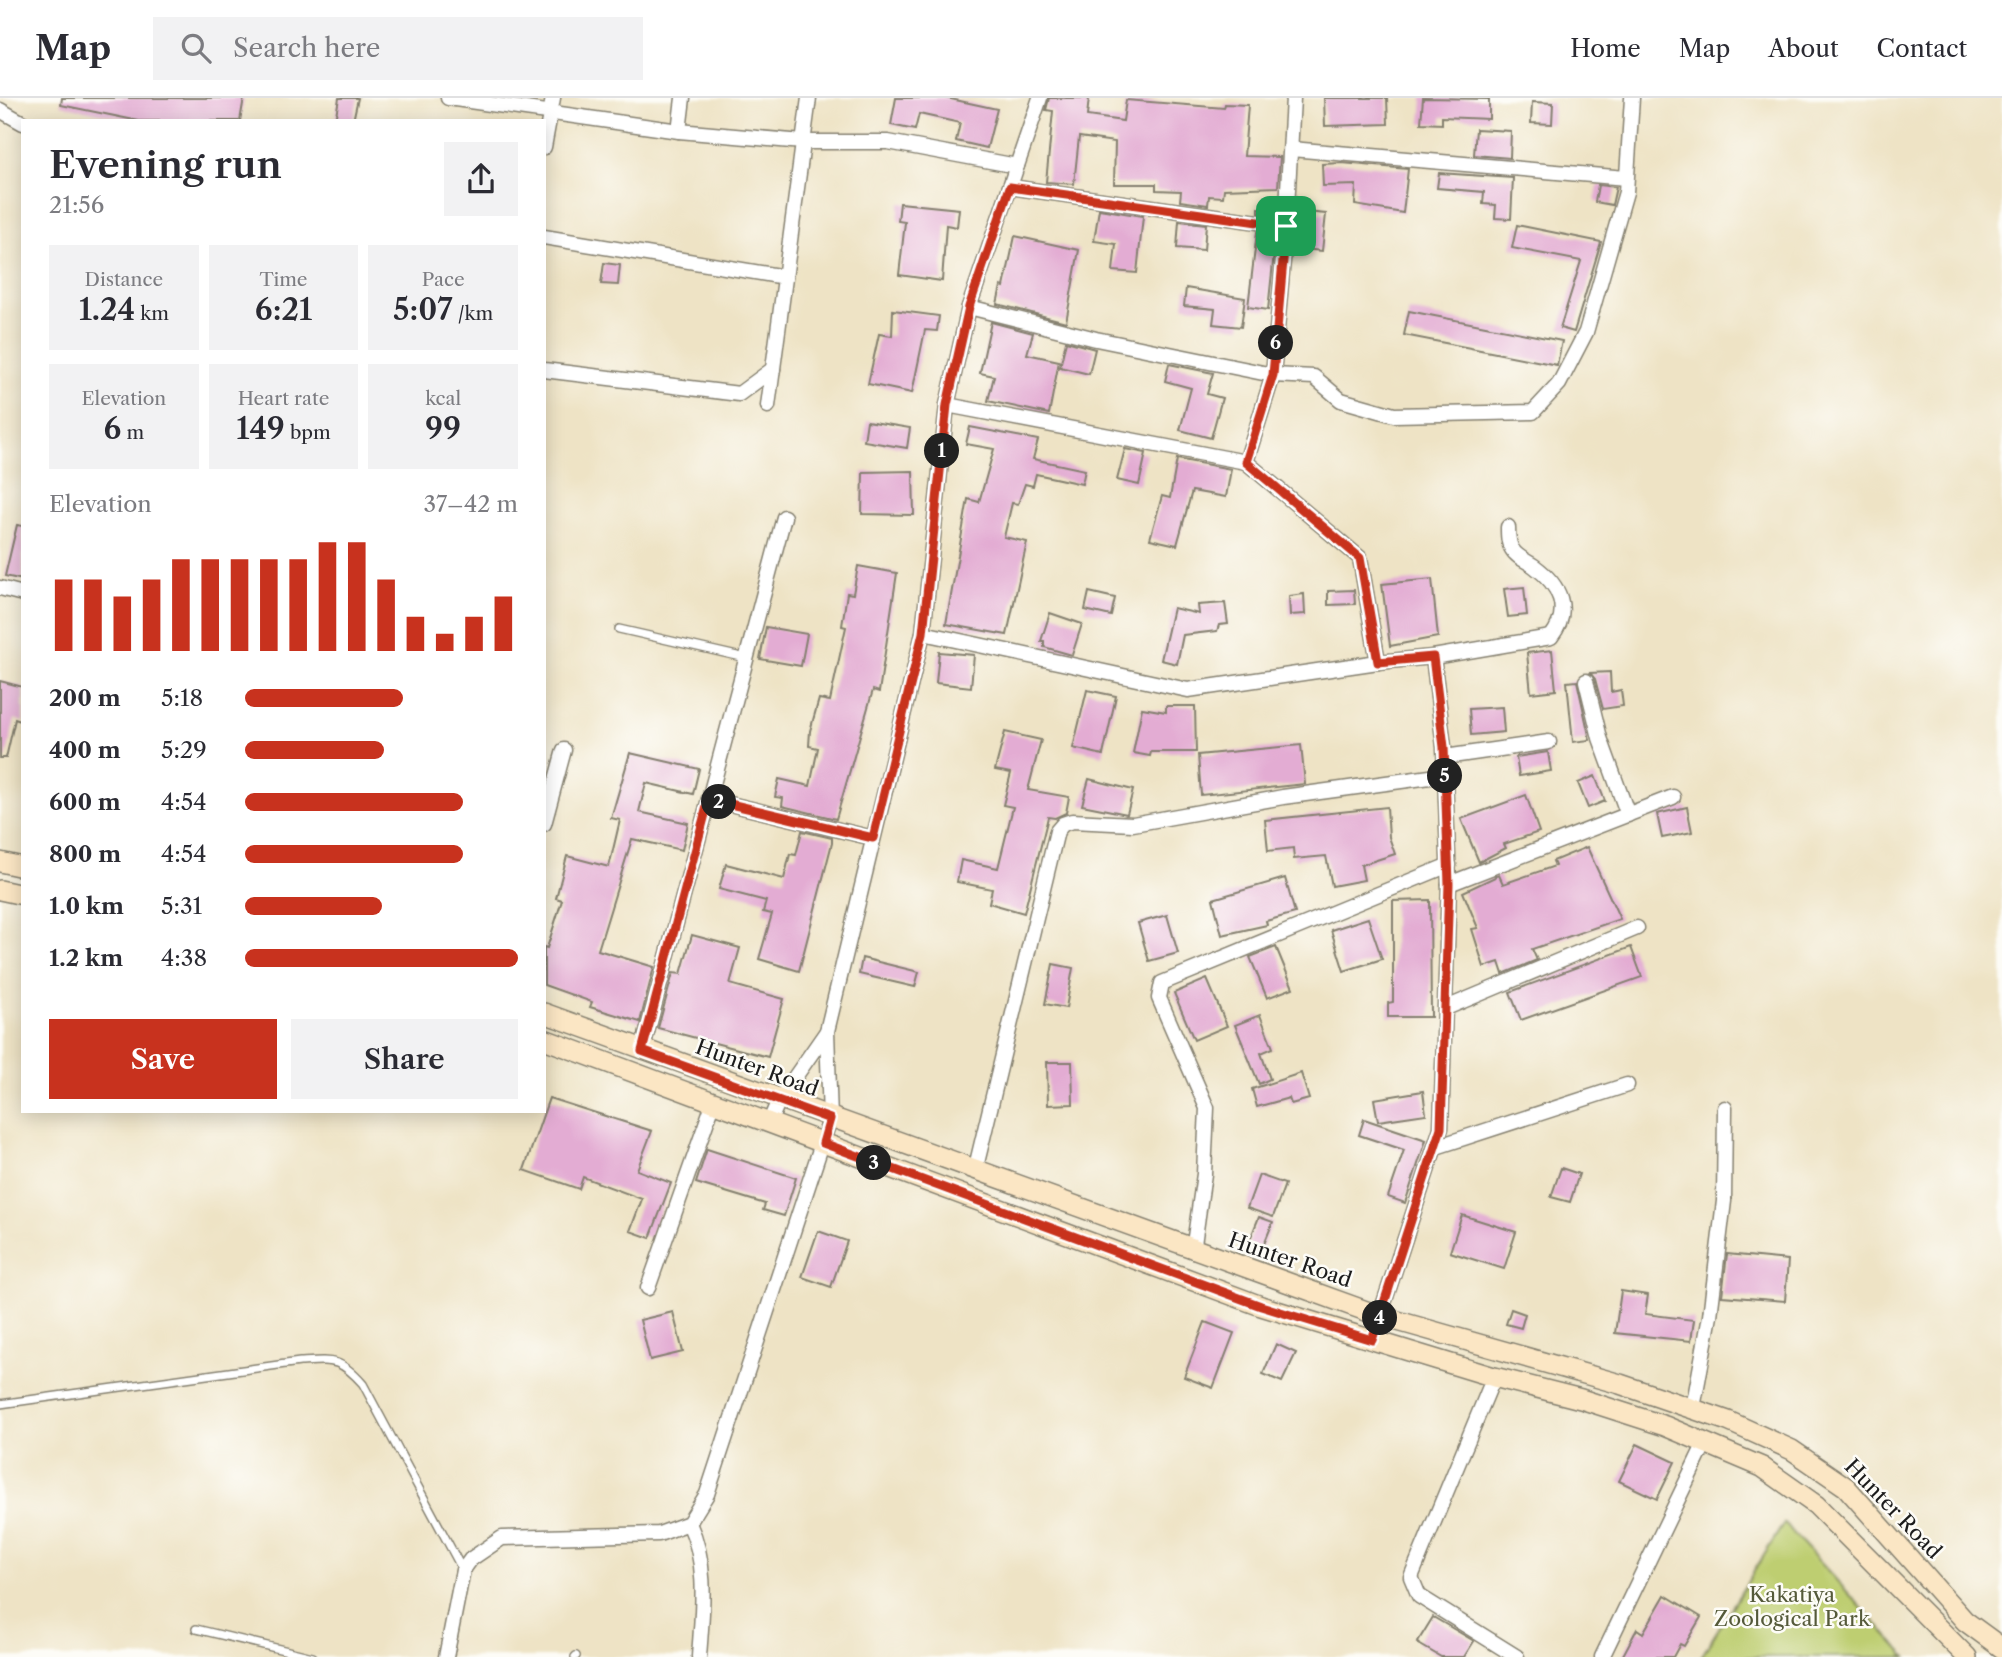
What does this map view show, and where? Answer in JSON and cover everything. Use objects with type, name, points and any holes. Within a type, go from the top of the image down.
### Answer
[{"type":"main road","points":[[0,862],[21,867]]},
{"type":"main road","points":[[0,890],[21,895]]},
{"type":"main road","name":"Hunter Road","points":[[546,1014],[1193,1251],[1380,1316],[1693,1408],[1792,1450],[1846,1487],[1965,1621],[2002,1648]]},
{"type":"main road","points":[[546,1040],[1261,1306],[1494,1377],[1581,1399],[1665,1426],[1762,1467],[1816,1505],[1967,1657]]},
{"type":"street","points":[[448,98],[679,131],[803,142],[888,142],[1017,166]]},
{"type":"street","points":[[546,138],[553,98]]},
{"type":"street","points":[[679,131],[683,98]]},
{"type":"street","points":[[768,406],[809,98]]},
{"type":"street","points":[[446,1657],[463,1570],[471,1559],[502,1538],[659,1534],[689,1523],[707,1494],[830,1119],[827,1031],[923,633],[947,405],[969,307],[1040,98]]},
{"type":"street","points":[[1246,462],[1273,375],[1286,226],[1293,98]]},
{"type":"street","points":[[969,307],[1096,340],[1273,375],[1314,377],[1341,400],[1394,415],[1533,412],[1559,384],[1586,332],[1626,192],[1632,98]]},
{"type":"street","points":[[0,110],[21,122]]},
{"type":"street","points":[[1291,149],[1626,178]]},
{"type":"street","points":[[1010,187],[1286,226]]},
{"type":"street","points":[[546,237],[785,276]]},
{"type":"street","points":[[546,370],[739,394],[773,369]]},
{"type":"street","points":[[947,405],[1246,462],[1360,558],[1378,662]]},
{"type":"street","points":[[642,1051],[784,517]]},
{"type":"street","points":[[923,633],[1188,690],[1378,662],[1433,657],[1551,636],[1562,622],[1562,602],[1542,573],[1515,553],[1510,546],[1508,527]]},
{"type":"street","points":[[0,588],[21,593]]},
{"type":"street","points":[[1372,1340],[1441,1128],[1449,865],[1445,757],[1433,657]]},
{"type":"street","points":[[1586,681],[1600,738],[1628,814]]},
{"type":"street","points":[[1445,757],[1549,742]]},
{"type":"street","points":[[546,817],[564,750]]},
{"type":"street","points":[[975,1171],[1057,831],[1063,824],[1072,821],[1133,824],[1283,797],[1445,775]]},
{"type":"street","points":[[1449,884],[1673,797]]},
{"type":"street","points":[[709,799],[873,838]]},
{"type":"street","points":[[1193,1251],[1204,1174],[1207,1108],[1159,998],[1162,983],[1449,865]]},
{"type":"street","points":[[1446,1008],[1637,928]]},
{"type":"street","points":[[769,1123],[779,1100],[827,1031]]},
{"type":"street","points":[[1436,1147],[1627,1085]]},
{"type":"street","points":[[648,1288],[714,1101]]},
{"type":"street","points":[[1693,1408],[1710,1316],[1724,1200],[1725,1108]]},
{"type":"street","points":[[1494,1377],[1411,1577],[1419,1595],[1517,1657]]},
{"type":"street","points":[[1602,1657],[1705,1443]]},
{"type":"street","points":[[689,1523],[698,1544],[704,1583],[699,1657]]},
{"type":"lane","points":[[619,628],[747,658]]},
{"type":"lane","points":[[0,1404],[300,1362],[335,1360],[350,1369],[363,1384],[463,1570]]},
{"type":"lane","points":[[196,1629],[313,1657]]},
{"type":"green space","name":"Kakatiya Zoological Park","points":[[1784,1523],[1907,1657],[1701,1657]]},
{"type":"building","points":[[62,98],[244,98],[240,119],[129,119],[61,105]]},
{"type":"building","points":[[339,98],[358,98],[353,119],[335,119]]},
{"type":"building","points":[[896,98],[946,98],[997,109],[987,148],[956,141],[960,123],[919,114],[915,130],[891,125]]},
{"type":"building","points":[[1049,98],[1089,98],[1087,116],[1123,121],[1126,100],[1224,108],[1225,104],[1248,105],[1244,156],[1280,157],[1278,187],[1224,189],[1223,197],[1209,196],[1208,205],[1180,201],[1181,191],[1156,190],[1156,184],[1114,184],[1115,142],[1079,137],[1074,184],[1046,182],[1053,111],[1046,110]]},
{"type":"building","points":[[1324,98],[1387,98],[1388,124],[1325,126]]},
{"type":"building","points":[[1423,98],[1489,99],[1489,119],[1442,117],[1442,124],[1421,123]]},
{"type":"building","points":[[1532,102],[1553,103],[1552,124],[1531,123]]},
{"type":"building","points":[[1476,129],[1511,131],[1510,158],[1474,155]]},
{"type":"building","points":[[1342,163],[1408,169],[1403,213],[1355,205],[1356,185],[1323,186],[1322,164]]},
{"type":"building","points":[[1439,173],[1513,178],[1511,219],[1495,218],[1496,205],[1483,204],[1484,192],[1437,188]]},
{"type":"building","points":[[1598,185],[1616,187],[1612,205],[1595,202]]},
{"type":"building","points":[[900,203],[959,209],[957,227],[946,225],[942,281],[899,275],[905,222],[898,221]]},
{"type":"building","points":[[1259,208],[1277,209],[1277,215],[1259,212]]},
{"type":"building","points":[[1099,209],[1143,216],[1137,273],[1113,271],[1116,244],[1094,241]]},
{"type":"building","points":[[1296,211],[1326,214],[1322,251],[1294,248]]},
{"type":"building","points":[[1179,221],[1206,224],[1204,250],[1177,248]]},
{"type":"building","points":[[1517,225],[1601,242],[1574,332],[1560,328],[1581,261],[1512,248]]},
{"type":"building","points":[[1257,232],[1276,234],[1268,310],[1248,307]]},
{"type":"building","points":[[1015,236],[1079,250],[1066,322],[997,304],[1001,286],[1004,287]]},
{"type":"building","points":[[604,263],[620,265],[618,285],[601,284]]},
{"type":"building","points":[[1186,288],[1245,298],[1241,327],[1213,324],[1215,309],[1184,306]]},
{"type":"building","points":[[893,310],[939,316],[937,331],[925,330],[912,393],[868,384],[879,334],[892,336]]},
{"type":"building","points":[[1409,311],[1562,341],[1557,365],[1404,335]]},
{"type":"building","points":[[991,322],[1033,333],[1027,354],[1059,361],[1049,414],[988,401],[994,376],[980,373]]},
{"type":"building","points":[[1066,341],[1095,349],[1089,374],[1060,367]]},
{"type":"building","points":[[1169,364],[1213,373],[1207,394],[1222,398],[1211,438],[1180,430],[1191,388],[1165,381]]},
{"type":"building","points":[[867,421],[910,428],[907,448],[864,441]]},
{"type":"building","points":[[970,427],[1038,440],[1033,459],[1085,470],[1082,484],[1036,474],[1033,486],[1025,484],[1018,504],[1012,503],[1004,537],[1027,542],[1007,635],[946,624],[968,499],[979,502],[994,449],[966,444]]},
{"type":"building","points":[[1125,449],[1146,453],[1139,485],[1117,480]]},
{"type":"building","points":[[1177,459],[1231,469],[1226,497],[1192,491],[1177,545],[1150,539],[1162,496],[1170,498]]},
{"type":"building","points":[[913,471],[914,515],[862,514],[863,472]]},
{"type":"building","points":[[17,525],[21,526],[21,580],[5,576]]},
{"type":"building","points":[[858,566],[897,573],[879,692],[873,690],[836,819],[782,806],[783,798],[775,797],[779,779],[810,786],[818,748],[809,746],[810,731],[819,699],[830,701],[846,627],[842,626],[847,593],[853,594]]},
{"type":"building","points":[[1432,579],[1438,637],[1390,646],[1382,584]]},
{"type":"building","points":[[1524,587],[1527,615],[1508,617],[1504,589]]},
{"type":"building","points":[[1354,590],[1355,604],[1328,605],[1328,591]]},
{"type":"building","points":[[1089,592],[1115,598],[1111,616],[1085,610]]},
{"type":"building","points":[[1304,594],[1305,614],[1290,615],[1289,596]]},
{"type":"building","points":[[1225,603],[1228,624],[1219,625],[1217,631],[1183,635],[1177,664],[1161,660],[1173,608],[1199,614],[1198,605]]},
{"type":"building","points":[[1050,613],[1082,624],[1072,655],[1044,647],[1044,641],[1041,641]]},
{"type":"building","points":[[766,627],[807,634],[801,666],[760,659]]},
{"type":"building","points":[[1552,650],[1556,690],[1531,693],[1527,653]]},
{"type":"building","points":[[939,652],[974,655],[971,687],[936,683]]},
{"type":"building","points":[[1610,672],[1611,692],[1621,690],[1623,706],[1603,709],[1595,679],[1590,673]]},
{"type":"building","points":[[0,681],[21,686],[21,721],[15,719],[6,758],[0,758]]},
{"type":"building","points":[[1577,681],[1590,740],[1573,742],[1567,682]]},
{"type":"building","points":[[1087,690],[1116,696],[1103,755],[1073,748]]},
{"type":"building","points":[[1166,706],[1195,706],[1196,752],[1151,752],[1150,756],[1133,753],[1142,708],[1166,712]]},
{"type":"building","points":[[1502,707],[1504,732],[1471,735],[1469,709]]},
{"type":"building","points":[[1005,732],[1041,740],[1028,790],[1069,797],[1066,813],[1055,818],[1048,817],[1024,913],[989,903],[992,889],[957,882],[961,860],[998,868],[1013,807],[1003,805],[1011,773],[995,770]]},
{"type":"building","points":[[1301,745],[1305,784],[1201,795],[1198,755]]},
{"type":"building","points":[[1548,752],[1551,771],[1519,776],[1516,757]]},
{"type":"building","points":[[630,753],[699,769],[693,794],[646,783],[639,812],[688,823],[682,850],[632,839],[598,950],[654,967],[640,1022],[590,1007],[592,1002],[546,986],[546,948],[562,900],[556,898],[567,856],[609,867],[620,820],[611,818]]},
{"type":"building","points":[[1595,776],[1605,801],[1588,808],[1578,783]]},
{"type":"building","points":[[1089,779],[1133,790],[1127,814],[1082,805]]},
{"type":"building","points":[[1526,795],[1539,832],[1504,844],[1506,848],[1479,862],[1461,819]]},
{"type":"building","points":[[1387,807],[1389,837],[1395,854],[1361,865],[1364,880],[1332,886],[1326,856],[1294,859],[1293,848],[1268,851],[1265,820]]},
{"type":"building","points":[[1687,807],[1692,832],[1662,838],[1657,814]]},
{"type":"building","points":[[802,831],[832,838],[832,843],[799,971],[759,959],[772,914],[763,912],[766,901],[719,889],[726,864],[784,879],[790,854],[796,855]]},
{"type":"building","points":[[1587,847],[1620,919],[1532,949],[1537,960],[1503,974],[1499,962],[1484,967],[1472,929],[1478,928],[1463,892],[1499,875],[1503,884],[1555,866],[1553,861]]},
{"type":"building","points":[[1285,878],[1295,913],[1266,921],[1267,925],[1222,935],[1213,899]]},
{"type":"building","points":[[1430,900],[1431,1017],[1388,1017],[1388,1003],[1393,1002],[1393,901]]},
{"type":"building","points":[[1167,915],[1178,953],[1149,961],[1138,923]]},
{"type":"building","points":[[1368,918],[1382,959],[1344,971],[1331,930]]},
{"type":"building","points":[[692,935],[740,948],[730,984],[784,999],[768,1057],[658,1028],[673,973],[681,974]]},
{"type":"building","points":[[1276,947],[1293,988],[1267,998],[1250,957]]},
{"type":"building","points":[[1631,947],[1642,977],[1521,1020],[1510,992]]},
{"type":"building","points":[[862,958],[919,972],[915,987],[859,974]]},
{"type":"building","points":[[1053,964],[1073,968],[1066,1008],[1045,1004]]},
{"type":"building","points":[[1207,979],[1227,1026],[1194,1040],[1174,993]]},
{"type":"building","points":[[1260,1015],[1273,1048],[1261,1053],[1270,1079],[1259,1084],[1235,1025]]},
{"type":"building","points":[[1047,1062],[1072,1062],[1073,1104],[1048,1105]]},
{"type":"building","points":[[1301,1073],[1309,1099],[1291,1104],[1289,1098],[1257,1107],[1252,1089]]},
{"type":"building","points":[[1423,1091],[1426,1114],[1378,1121],[1374,1099]]},
{"type":"building","points":[[549,1098],[652,1131],[637,1170],[671,1183],[650,1238],[630,1231],[642,1199],[583,1177],[579,1189],[524,1170]]},
{"type":"building","points":[[1364,1119],[1426,1140],[1405,1203],[1388,1197],[1404,1150],[1359,1135]]},
{"type":"building","points":[[707,1149],[796,1178],[784,1216],[763,1210],[765,1204],[696,1183]]},
{"type":"building","points":[[1561,1168],[1579,1174],[1570,1202],[1551,1197]]},
{"type":"building","points":[[1259,1175],[1285,1184],[1273,1217],[1247,1208]]},
{"type":"building","points":[[1462,1215],[1516,1232],[1504,1269],[1450,1252]]},
{"type":"building","points":[[1259,1217],[1273,1222],[1262,1249],[1248,1244]]},
{"type":"building","points":[[818,1231],[847,1241],[831,1287],[802,1277]]},
{"type":"building","points":[[1727,1254],[1788,1260],[1785,1301],[1722,1296]]},
{"type":"building","points":[[1621,1291],[1648,1295],[1645,1314],[1694,1320],[1691,1341],[1615,1333]]},
{"type":"building","points":[[1511,1309],[1525,1314],[1521,1328],[1506,1324]]},
{"type":"building","points":[[673,1312],[683,1352],[650,1360],[640,1320]]},
{"type":"building","points":[[1205,1322],[1234,1333],[1213,1388],[1184,1377]]},
{"type":"building","points":[[1276,1344],[1296,1353],[1282,1382],[1263,1374]]},
{"type":"building","points":[[1637,1444],[1675,1462],[1657,1499],[1619,1481]]},
{"type":"building","points":[[1665,1595],[1701,1617],[1684,1646],[1680,1644],[1673,1657],[1622,1657],[1637,1629],[1643,1633]]},
{"type":"building","points":[[1433,1617],[1474,1641],[1464,1657],[1441,1657],[1417,1643]]},
{"type":"route","points":[[1010,187],[1104,203],[1286,226],[1273,375],[1246,462],[1360,558],[1374,626],[1378,662],[1433,657],[1444,747],[1449,884],[1441,1128],[1372,1340],[1261,1306],[823,1143],[830,1119],[642,1051],[709,799],[873,838],[923,633],[947,405],[969,307],[1010,187]]}]
